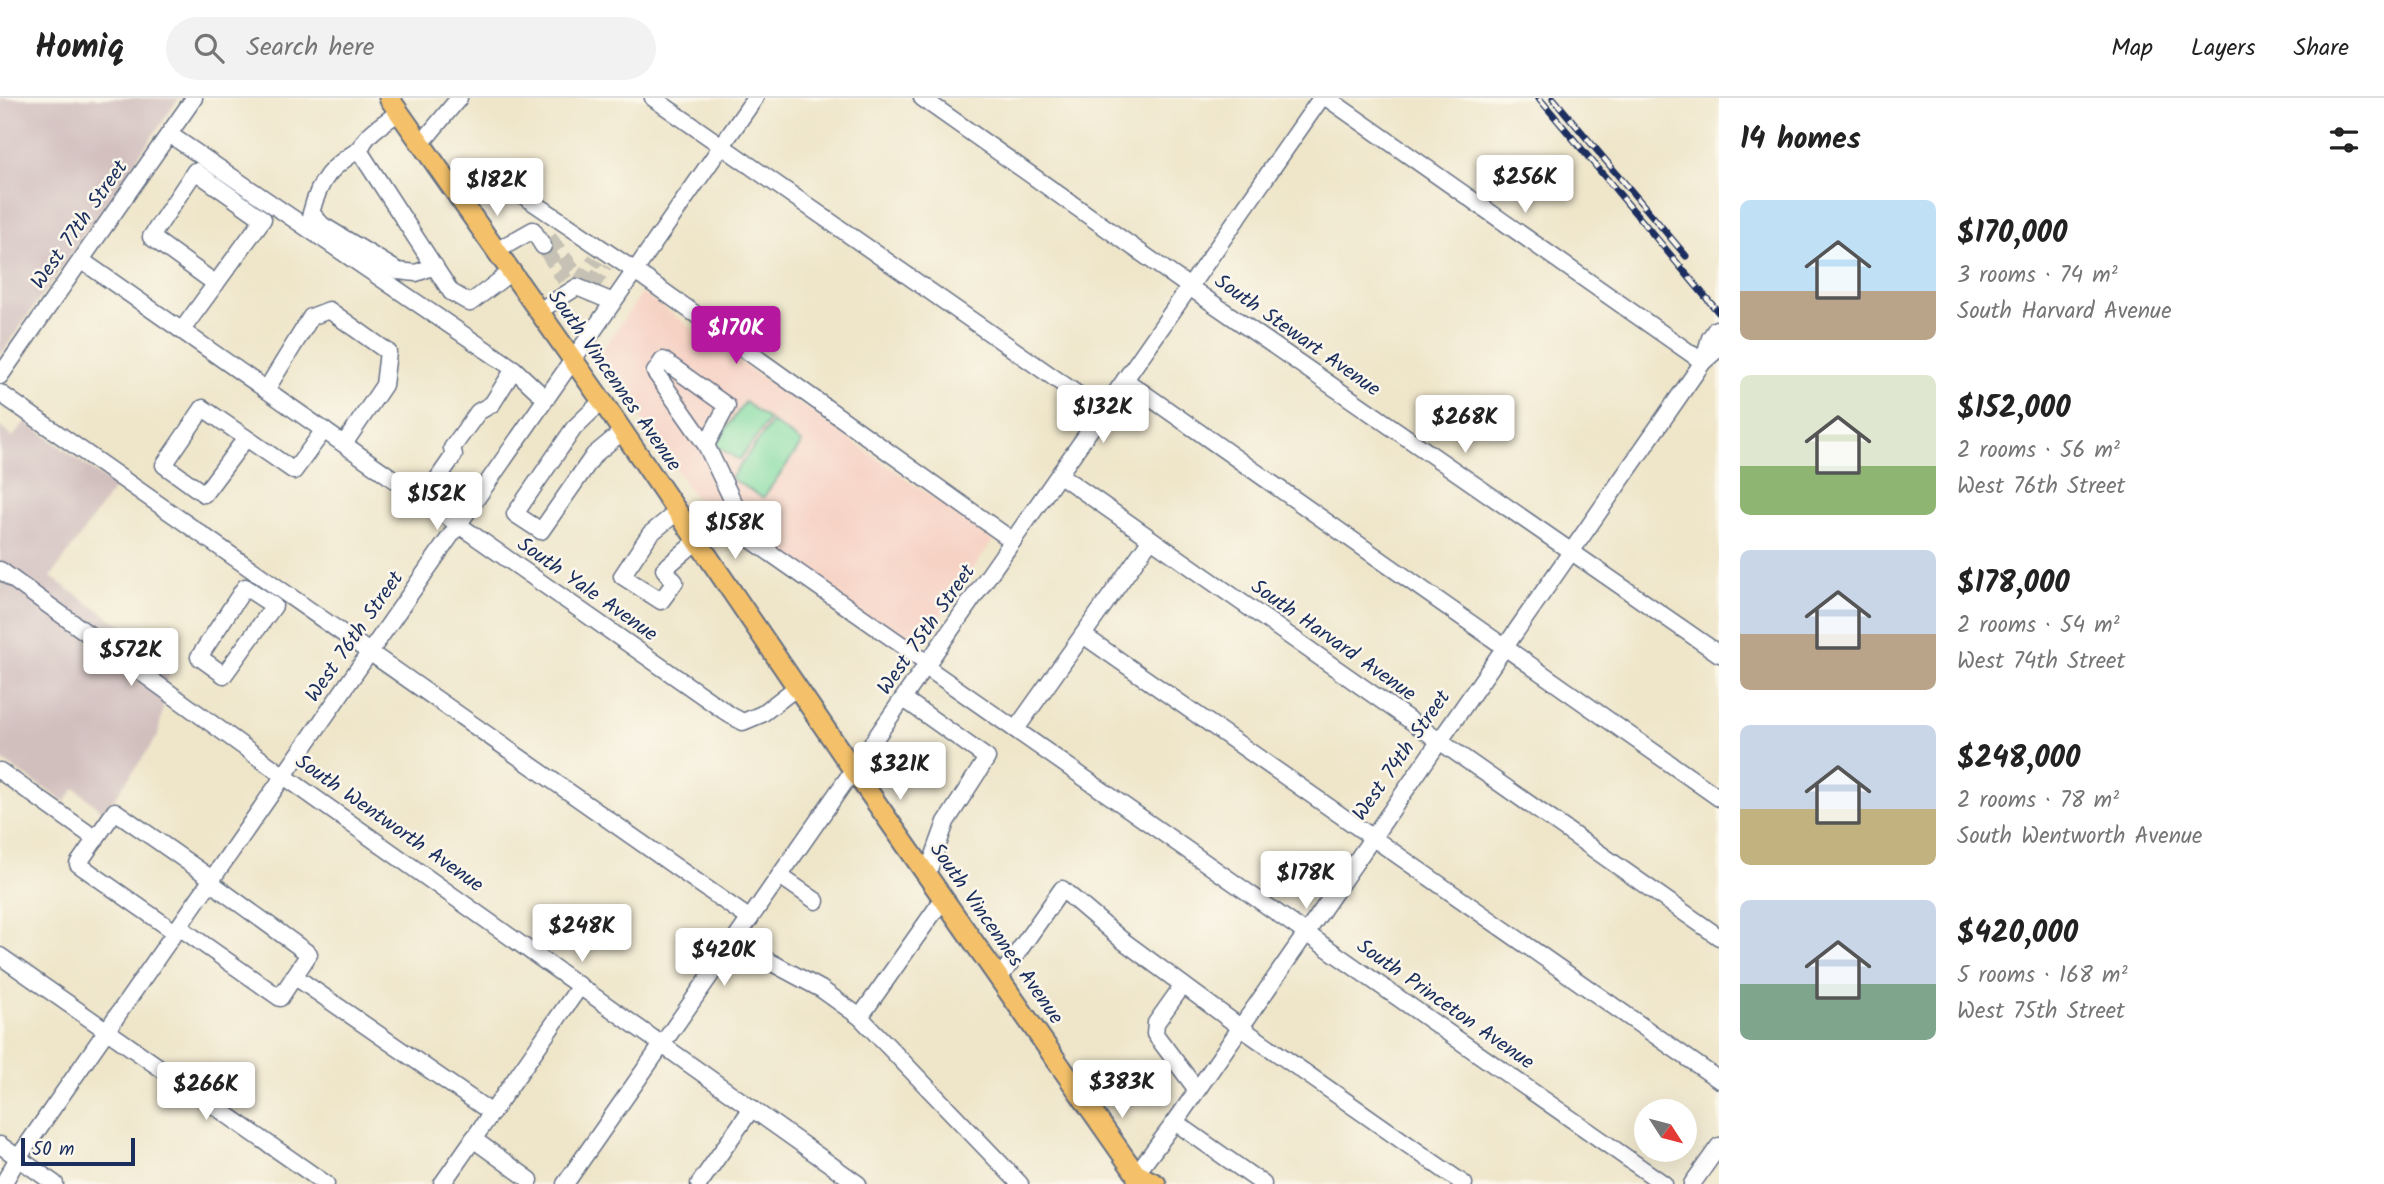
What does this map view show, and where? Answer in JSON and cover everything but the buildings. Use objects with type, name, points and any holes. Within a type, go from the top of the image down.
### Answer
[{"type":"main road","name":"South Vincennes Avenue","points":[[394,105],[602,401],[1137,1179],[1156,1184]]},
{"type":"street","name":"West 77th Street","points":[[0,376],[194,98]]},
{"type":"street","points":[[421,144],[459,98]]},
{"type":"street","points":[[653,98],[1104,412]]},
{"type":"street","name":"West 76th Street","points":[[3,1184],[16,1161],[755,98]]},
{"type":"street","name":"South Stewart Avenue","points":[[922,98],[1719,654]]},
{"type":"street","name":"West 75th Street","points":[[565,1184],[1321,98]]},
{"type":"street","points":[[1327,98],[1703,362]]},
{"type":"street","points":[[394,105],[366,138],[362,153],[451,292],[470,303],[511,272]]},
{"type":"street","points":[[169,134],[514,369],[546,399]]},
{"type":"street","points":[[362,153],[335,165],[320,186],[311,212],[322,225],[398,271],[416,273],[432,261]]},
{"type":"street","points":[[182,330],[216,284],[262,219],[195,171],[151,237],[216,284]]},
{"type":"street","points":[[455,193],[482,179],[492,178],[503,182],[604,257],[635,271],[1013,541]]},
{"type":"street","points":[[496,251],[533,230],[546,242]]},
{"type":"street","name":"South Yale Avenue","points":[[81,260],[730,715],[743,722],[762,714],[797,687]]},
{"type":"street","points":[[538,312],[579,286],[613,302]]},
{"type":"street","points":[[266,390],[311,317],[329,310],[388,352],[384,385],[344,444]]},
{"type":"street","name":"West 74th Street","points":[[1703,362],[1710,338],[1716,329]]},
{"type":"street","name":"West 74th Street","points":[[1137,1179],[1503,647],[1703,362],[1719,348]]},
{"type":"street","points":[[664,569],[697,541],[740,516],[706,445],[655,373],[663,360],[727,406],[706,445]]},
{"type":"street","points":[[423,500],[454,455],[452,448],[478,412],[492,404],[514,369]]},
{"type":"street","points":[[1125,380],[1719,798]]},
{"type":"street","points":[[0,393],[750,919]]},
{"type":"street","points":[[602,401],[574,428],[515,513],[541,531],[594,455],[622,431]]},
{"type":"street","points":[[246,438],[204,494],[164,465],[203,408],[294,471],[324,430]]},
{"type":"street","name":"South Harvard Avenue","points":[[1060,475],[1719,937]]},
{"type":"street","points":[[638,552],[664,569],[675,582],[661,601],[622,576],[638,552],[650,534],[681,517]]},
{"type":"street","name":"South Princeton Avenue","points":[[681,517],[736,529],[1664,1184]]},
{"type":"street","points":[[1016,729],[1151,539]]},
{"type":"street","name":"South Wentworth Avenue","points":[[0,570],[284,776],[858,1184]]},
{"type":"street","points":[[259,596],[269,581]]},
{"type":"street","points":[[245,587],[259,596],[274,606],[224,675],[199,657],[245,587]]},
{"type":"street","points":[[1083,635],[1719,1080]]},
{"type":"street","points":[[904,699],[987,758],[946,822],[927,875]]},
{"type":"street","points":[[0,771],[96,839]]},
{"type":"street","points":[[115,811],[211,880],[309,954],[279,998],[78,864],[115,811]]},
{"type":"street","points":[[780,876],[816,901]]},
{"type":"street","points":[[999,978],[1062,889],[1122,940],[1240,1027],[1464,1184]]},
{"type":"street","points":[[860,1017],[943,899]]},
{"type":"street","points":[[736,940],[763,958],[821,989],[860,1017],[1020,1184]]},
{"type":"street","points":[[0,956],[326,1184]]},
{"type":"street","points":[[294,976],[492,1113]]},
{"type":"street","points":[[1183,985],[1156,1023],[1155,1034],[1197,1090]]},
{"type":"street","points":[[442,1184],[580,986]]},
{"type":"street","points":[[699,1184],[752,1108]]},
{"type":"street","points":[[1175,1122],[1264,1184]]},
{"type":"street","points":[[473,1139],[530,1180]]},
{"type":"street","points":[[0,1145],[16,1161],[55,1184]]},
{"type":"street","points":[[1692,1184],[1719,1146]]},
{"type":"street","name":"West 76th Street","points":[[0,1179],[16,1161]]},
{"type":"shaded area","points":[[0,98],[179,98],[0,356]]},
{"type":"shaded area","points":[[642,293],[993,540],[916,652],[695,497],[598,356]]},
{"type":"shaded area","points":[[26,421],[115,487],[51,577],[171,660],[158,736],[104,813],[75,788],[65,802],[0,759],[0,426],[13,437]]},
{"type":"green space","points":[[745,402],[769,420],[739,460],[715,445]]},
{"type":"green space","points":[[772,422],[802,443],[763,498],[731,478]]},
{"type":"tunnel","points":[[549,238],[581,281]]},
{"type":"tunnel","points":[[546,250],[565,280]]},
{"type":"tunnel","points":[[579,284],[596,259]]},
{"type":"tunnel","points":[[591,287],[605,265]]},
{"type":"railway","points":[[1539,98],[1719,313]]},
{"type":"railway","points":[[1553,98],[1686,256]]}]
